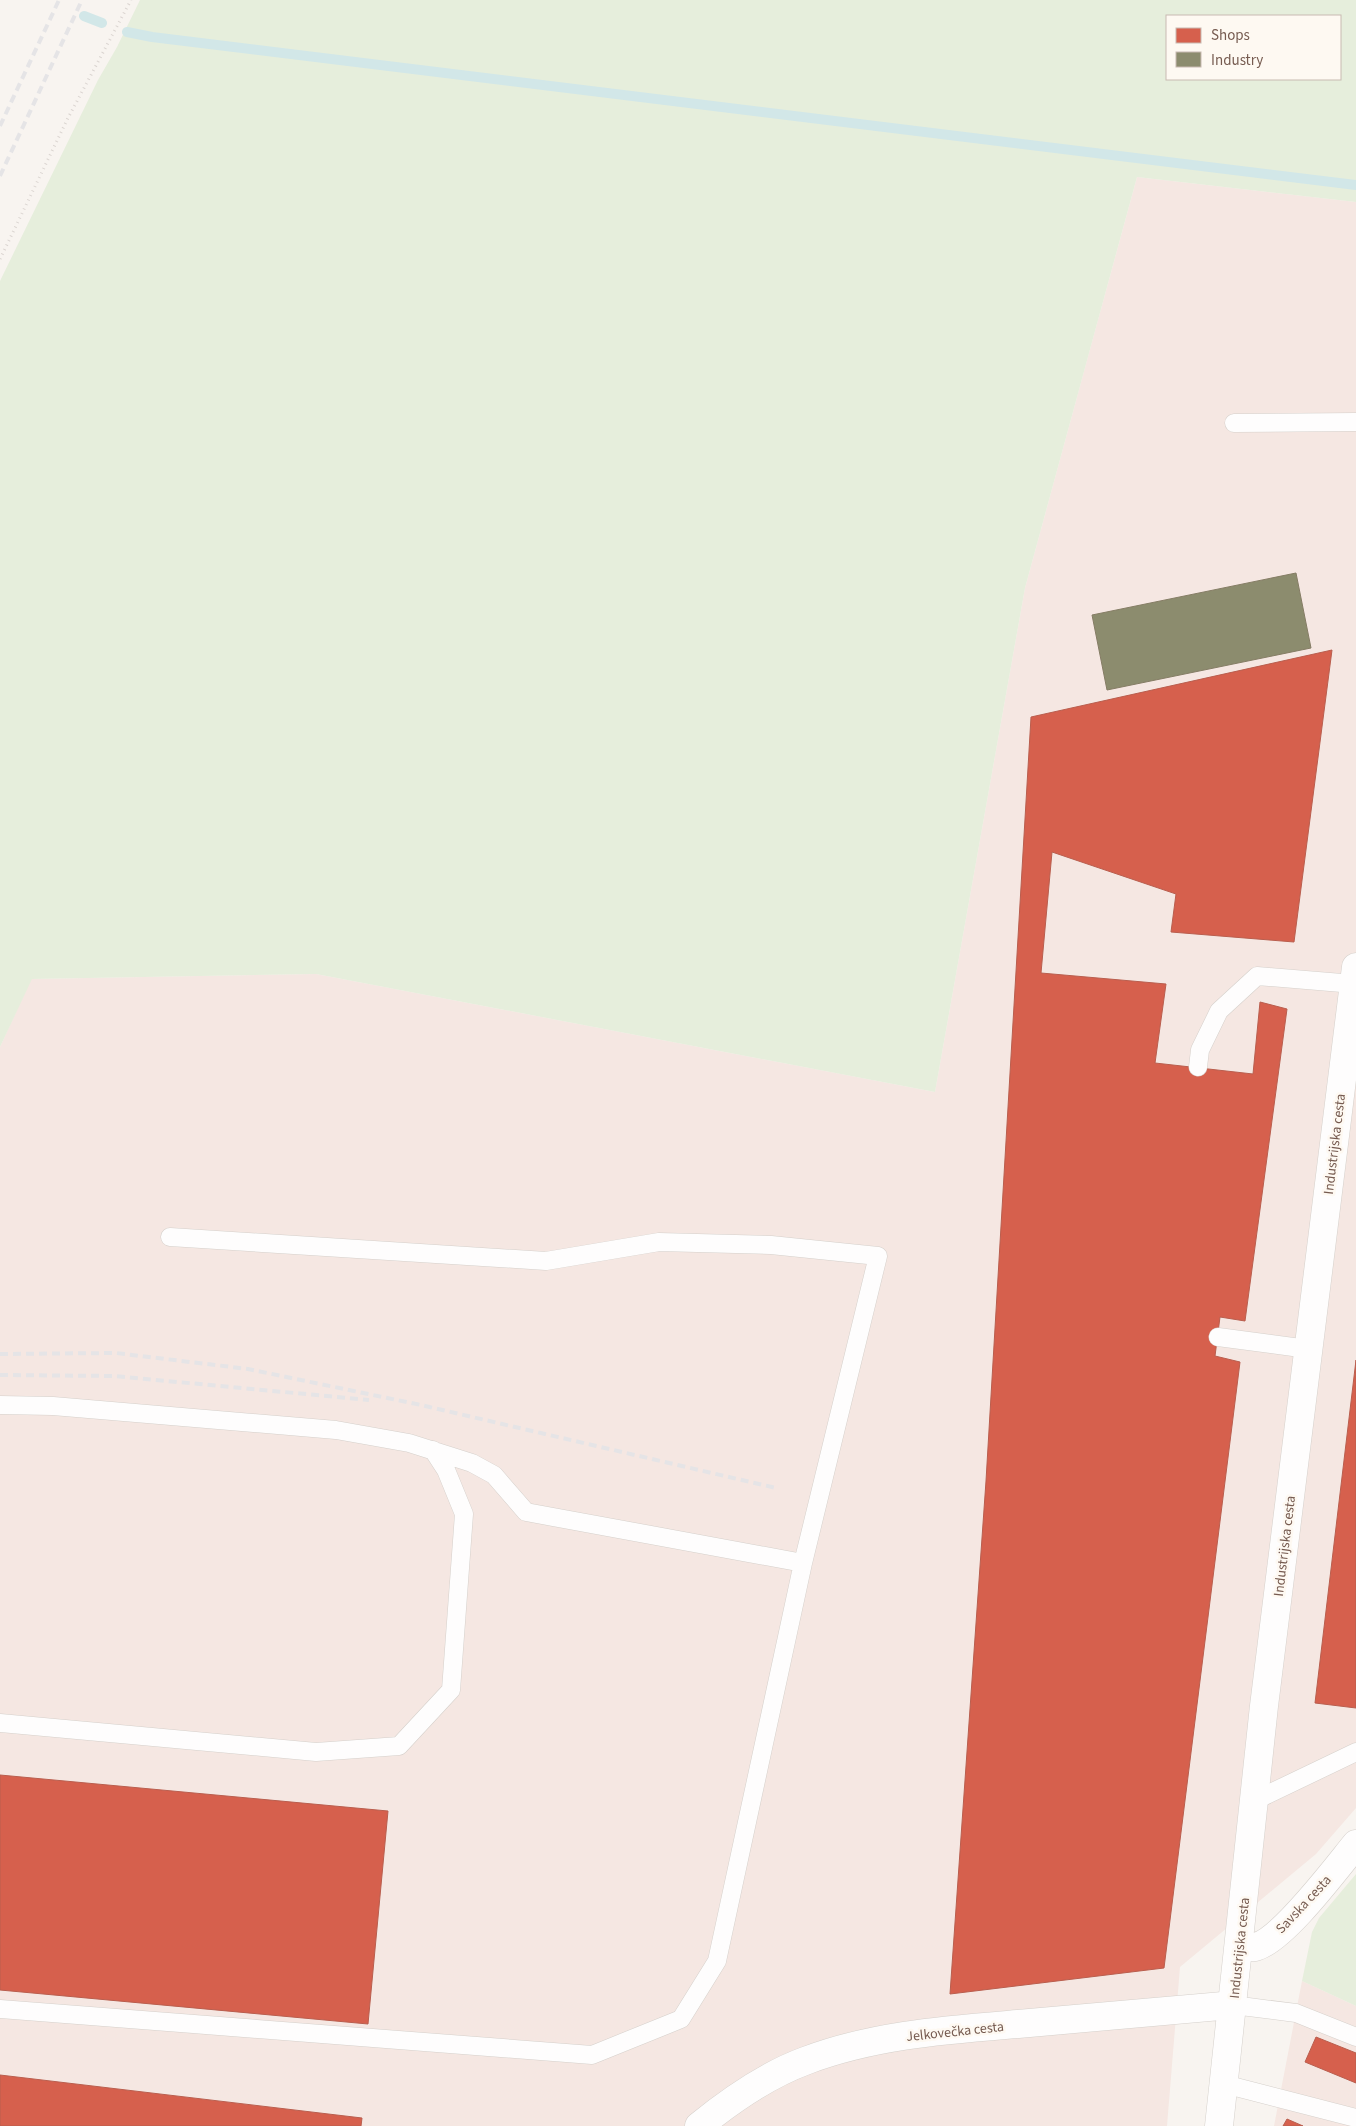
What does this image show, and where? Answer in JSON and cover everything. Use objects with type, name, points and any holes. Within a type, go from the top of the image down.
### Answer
[{"type":"street","name":"Industrijska cesta","points":[[1219,2126],[1254,1801],[1355,976]]},
{"type":"street","name":"Savska cesta","points":[[1239,1946],[1254,1947],[1268,1941],[1283,1928],[1356,1844]]},
{"type":"street","name":"Jelkovečka cesta","points":[[699,2126],[748,2091],[777,2074],[820,2056],[862,2044],[890,2038],[956,2030],[1233,2005]]},
{"type":"lane","points":[[1234,423],[1356,422]]},
{"type":"lane","points":[[1198,1067],[1200,1050],[1219,1011],[1257,976],[1355,976]]},
{"type":"lane","points":[[0,2008],[592,2055],[681,2019],[717,1962],[803,1563],[878,1256],[771,1245],[659,1242],[546,1261],[170,1237]]},
{"type":"lane","points":[[1218,1337],[1308,1349]]},
{"type":"lane","points":[[0,1405],[62,1407],[336,1430],[409,1443],[472,1463],[494,1475],[526,1512],[803,1563]]},
{"type":"lane","points":[[0,1723],[316,1752],[399,1746],[451,1690],[464,1514],[446,1470],[433,1450]]},
{"type":"lane","points":[[1254,1801],[1356,1752]]},
{"type":"lane","points":[[1233,2005],[1296,2013],[1356,2037]]},
{"type":"lane","points":[[1224,2084],[1356,2118]]},
{"type":"path","points":[[0,259],[68,118],[131,0]]},
{"type":"shaded area","points":[[1137,177],[1356,202],[1356,1808],[1316,1854],[1180,1967],[1167,2126],[0,2126],[0,1047],[31,979],[316,974],[935,1092],[1025,588]]},
{"type":"shaded area","points":[[1302,1981],[1356,2006],[1356,2126],[1274,2126]]},
{"type":"green space","points":[[140,0],[1356,0],[1356,202],[1137,177],[1025,588],[935,1092],[316,974],[32,979],[0,1047],[0,281],[98,80]]},
{"type":"green space","points":[[1356,1874],[1356,2006],[1302,1981],[1312,1932],[1319,1918]]},
{"type":"building: Shops","points":[[1332,650],[1294,942],[1171,932],[1176,894],[1052,852],[1041,973],[1166,984],[1155,1063],[1253,1074],[1260,1002],[1287,1009],[1245,1321],[1220,1317],[1215,1356],[1240,1362],[1164,1968],[950,1994],[986,1481],[1031,717]]},
{"type":"building: Shops","points":[[1356,1360],[1356,1708],[1315,1703]]},
{"type":"building: Shops","points":[[0,1775],[388,1811],[368,2024],[0,1990]]},
{"type":"building: Shops","points":[[1316,2037],[1356,2053],[1356,2083],[1305,2062]]},
{"type":"building: Shops","points":[[0,2075],[362,2118],[361,2126],[0,2126]]},
{"type":"building: Shops","points":[[1287,2119],[1303,2126],[1283,2126]]},
{"type":"building: Industry","points":[[1296,573],[1311,648],[1107,690],[1092,615]]},
{"type":"waterway","points":[[84,16],[102,23]]},
{"type":"waterway","points":[[127,32],[152,37],[1356,185]]},
{"type":"railway","points":[[0,126],[59,0]]},
{"type":"railway","points":[[0,176],[82,0]]},
{"type":"railway","points":[[0,1354],[116,1353],[248,1369],[421,1405],[776,1488]]},
{"type":"railway","points":[[0,1375],[114,1376],[369,1400]]}]
